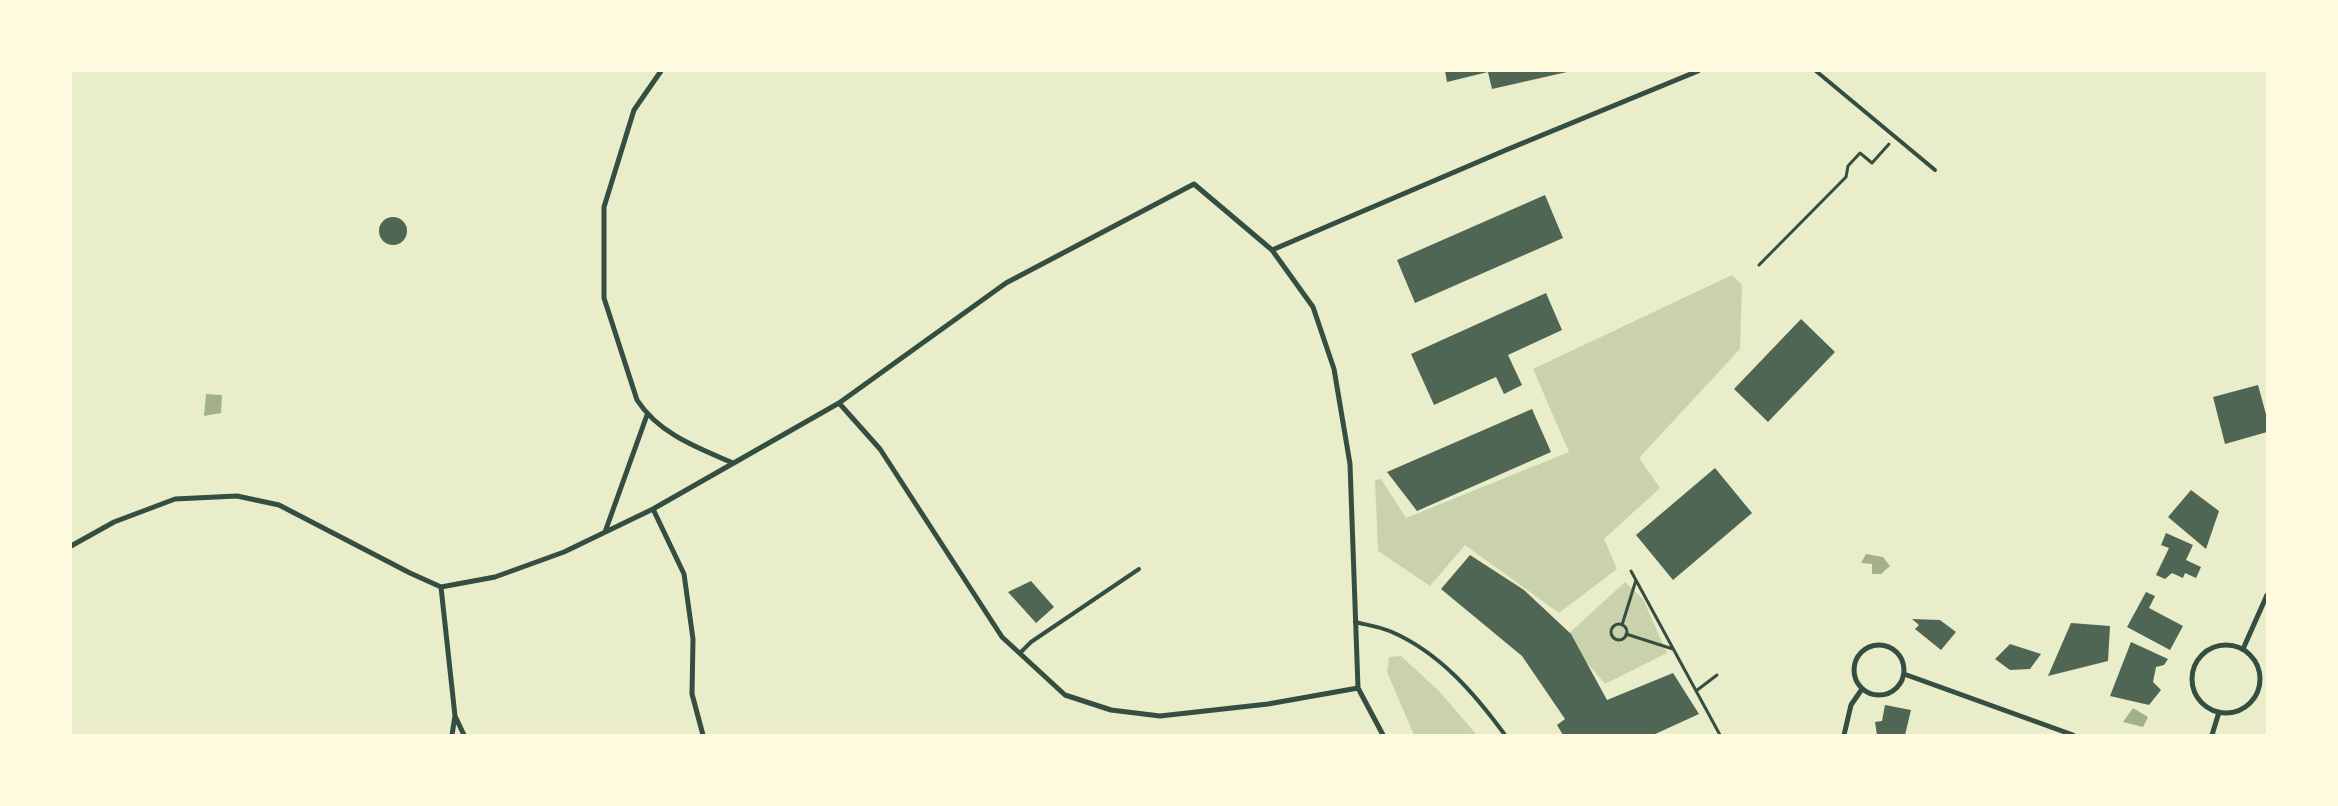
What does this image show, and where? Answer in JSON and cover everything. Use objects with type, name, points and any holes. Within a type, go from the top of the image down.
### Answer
[{"type":"street","points":[[661,71],[634,110],[604,207],[604,298],[637,400],[647,415],[692,445],[733,463]]},
{"type":"street","points":[[1272,250],[1506,150],[1698,71]]},
{"type":"street","points":[[71,546],[114,522],[175,499],[237,496],[279,505],[440,587],[495,577],[564,552],[653,509],[839,403],[1006,283],[1194,184],[1272,250],[1313,307],[1334,369],[1350,464],[1358,688],[1383,735]]},
{"type":"street","points":[[839,403],[880,449],[1002,637],[1065,695],[1111,710],[1160,716],[1268,704],[1358,688]]},
{"type":"street","points":[[605,532],[647,415]]},
{"type":"street","points":[[653,509],[684,574],[693,639],[692,694],[703,735]]},
{"type":"street","points":[[440,587],[455,716],[452,735]]},
{"type":"street","points":[[2243,649],[2267,596]]},
{"type":"street","points":[[2232,645],[2243,649],[2257,665],[2259,675],[2255,696],[2249,704],[2240,710],[2219,712],[2204,704],[2193,690],[2191,679],[2199,657],[2214,647],[2232,645]]},
{"type":"street","points":[[1871,646],[1888,646],[1895,651],[1901,658],[1904,674],[1896,688],[1883,695],[1875,695],[1862,689],[1854,674],[1854,665],[1863,650],[1871,646]]},
{"type":"street","points":[[1904,674],[2073,735]]},
{"type":"street","points":[[1844,735],[1851,705],[1862,689]]},
{"type":"street","points":[[2212,735],[2219,712]]},
{"type":"street","points":[[455,716],[464,735]]},
{"type":"lane","points":[[1816,71],[1934,170]]},
{"type":"lane","points":[[1020,653],[1031,642],[1139,570]]},
{"type":"lane","points":[[1355,622],[1392,632],[1426,651],[1471,691],[1505,735]]},
{"type":"path","points":[[1759,265],[1846,177],[1848,166],[1860,153],[1872,163],[1895,137]]},
{"type":"path","points":[[1631,571],[1720,735]]},
{"type":"path","points":[[1622,625],[1636,580]]},
{"type":"path","points":[[1616,625],[1622,625],[1626,629],[1626,634],[1622,639],[1618,639],[1612,635],[1613,628],[1616,625]]},
{"type":"path","points":[[1626,634],[1673,649]]},
{"type":"path","points":[[1696,691],[1717,675]]},
{"type":"shaded area","points":[[1732,275],[1742,285],[1740,349],[1639,458],[1660,488],[1604,539],[1617,569],[1559,613],[1465,545],[1430,586],[1378,551],[1375,480],[1381,479],[1406,518],[1569,452],[1533,369]]},
{"type":"shaded area","points":[[206,394],[222,395],[221,413],[204,416]]},
{"type":"shaded area","points":[[1866,554],[1883,557],[1890,566],[1881,574],[1872,574],[1872,564],[1861,563]]},
{"type":"shaded area","points":[[1625,582],[1643,599],[1667,653],[1605,684],[1565,637]]},
{"type":"shaded area","points":[[1401,656],[1439,691],[1477,735],[1414,735],[1387,672],[1389,657]]},
{"type":"shaded area","points":[[2133,708],[2148,717],[2143,727],[2123,722]]},
{"type":"building","points":[[1445,71],[1567,72],[1492,89],[1488,72],[1447,82]]},
{"type":"building","points":[[1545,195],[1563,238],[1415,303],[1397,260]]},
{"type":"building","points":[[393,217],[403,221],[407,231],[403,241],[393,245],[383,241],[379,231],[383,221]]},
{"type":"building","points":[[1546,293],[1562,330],[1508,355],[1522,385],[1504,394],[1496,377],[1434,405],[1411,354]]},
{"type":"building","points":[[1801,319],[1835,352],[1768,422],[1734,389]]},
{"type":"building","points":[[2258,385],[2267,418],[2267,432],[2225,444],[2213,397]]},
{"type":"building","points":[[1532,409],[1551,452],[1417,511],[1387,472]]},
{"type":"building","points":[[1715,468],[1752,513],[1673,580],[1636,535]]},
{"type":"building","points":[[2191,490],[2219,511],[2206,549],[2168,517]]},
{"type":"building","points":[[2166,533],[2193,545],[2186,560],[2201,567],[2196,578],[2185,573],[2183,578],[2172,573],[2165,579],[2156,575],[2169,548],[2161,545]]},
{"type":"building","points":[[1470,555],[1524,590],[1571,634],[1607,700],[1673,673],[1699,714],[1653,735],[1563,735],[1557,725],[1565,719],[1522,656],[1441,589]]},
{"type":"building","points":[[1031,581],[1054,607],[1036,623],[1008,592]]},
{"type":"building","points":[[2146,592],[2155,596],[2149,608],[2183,626],[2170,650],[2127,627]]},
{"type":"building","points":[[1912,619],[1940,620],[1956,632],[1941,650],[1915,629],[1919,625]]},
{"type":"building","points":[[2071,623],[2110,626],[2108,661],[2048,676]]},
{"type":"building","points":[[2131,642],[2168,659],[2164,665],[2156,667],[2153,682],[2161,690],[2149,705],[2110,696]]},
{"type":"building","points":[[2010,644],[2041,654],[2030,669],[2010,670],[1995,659]]},
{"type":"building","points":[[1885,705],[1911,710],[1905,735],[1877,735],[1875,722],[1882,721]]}]
